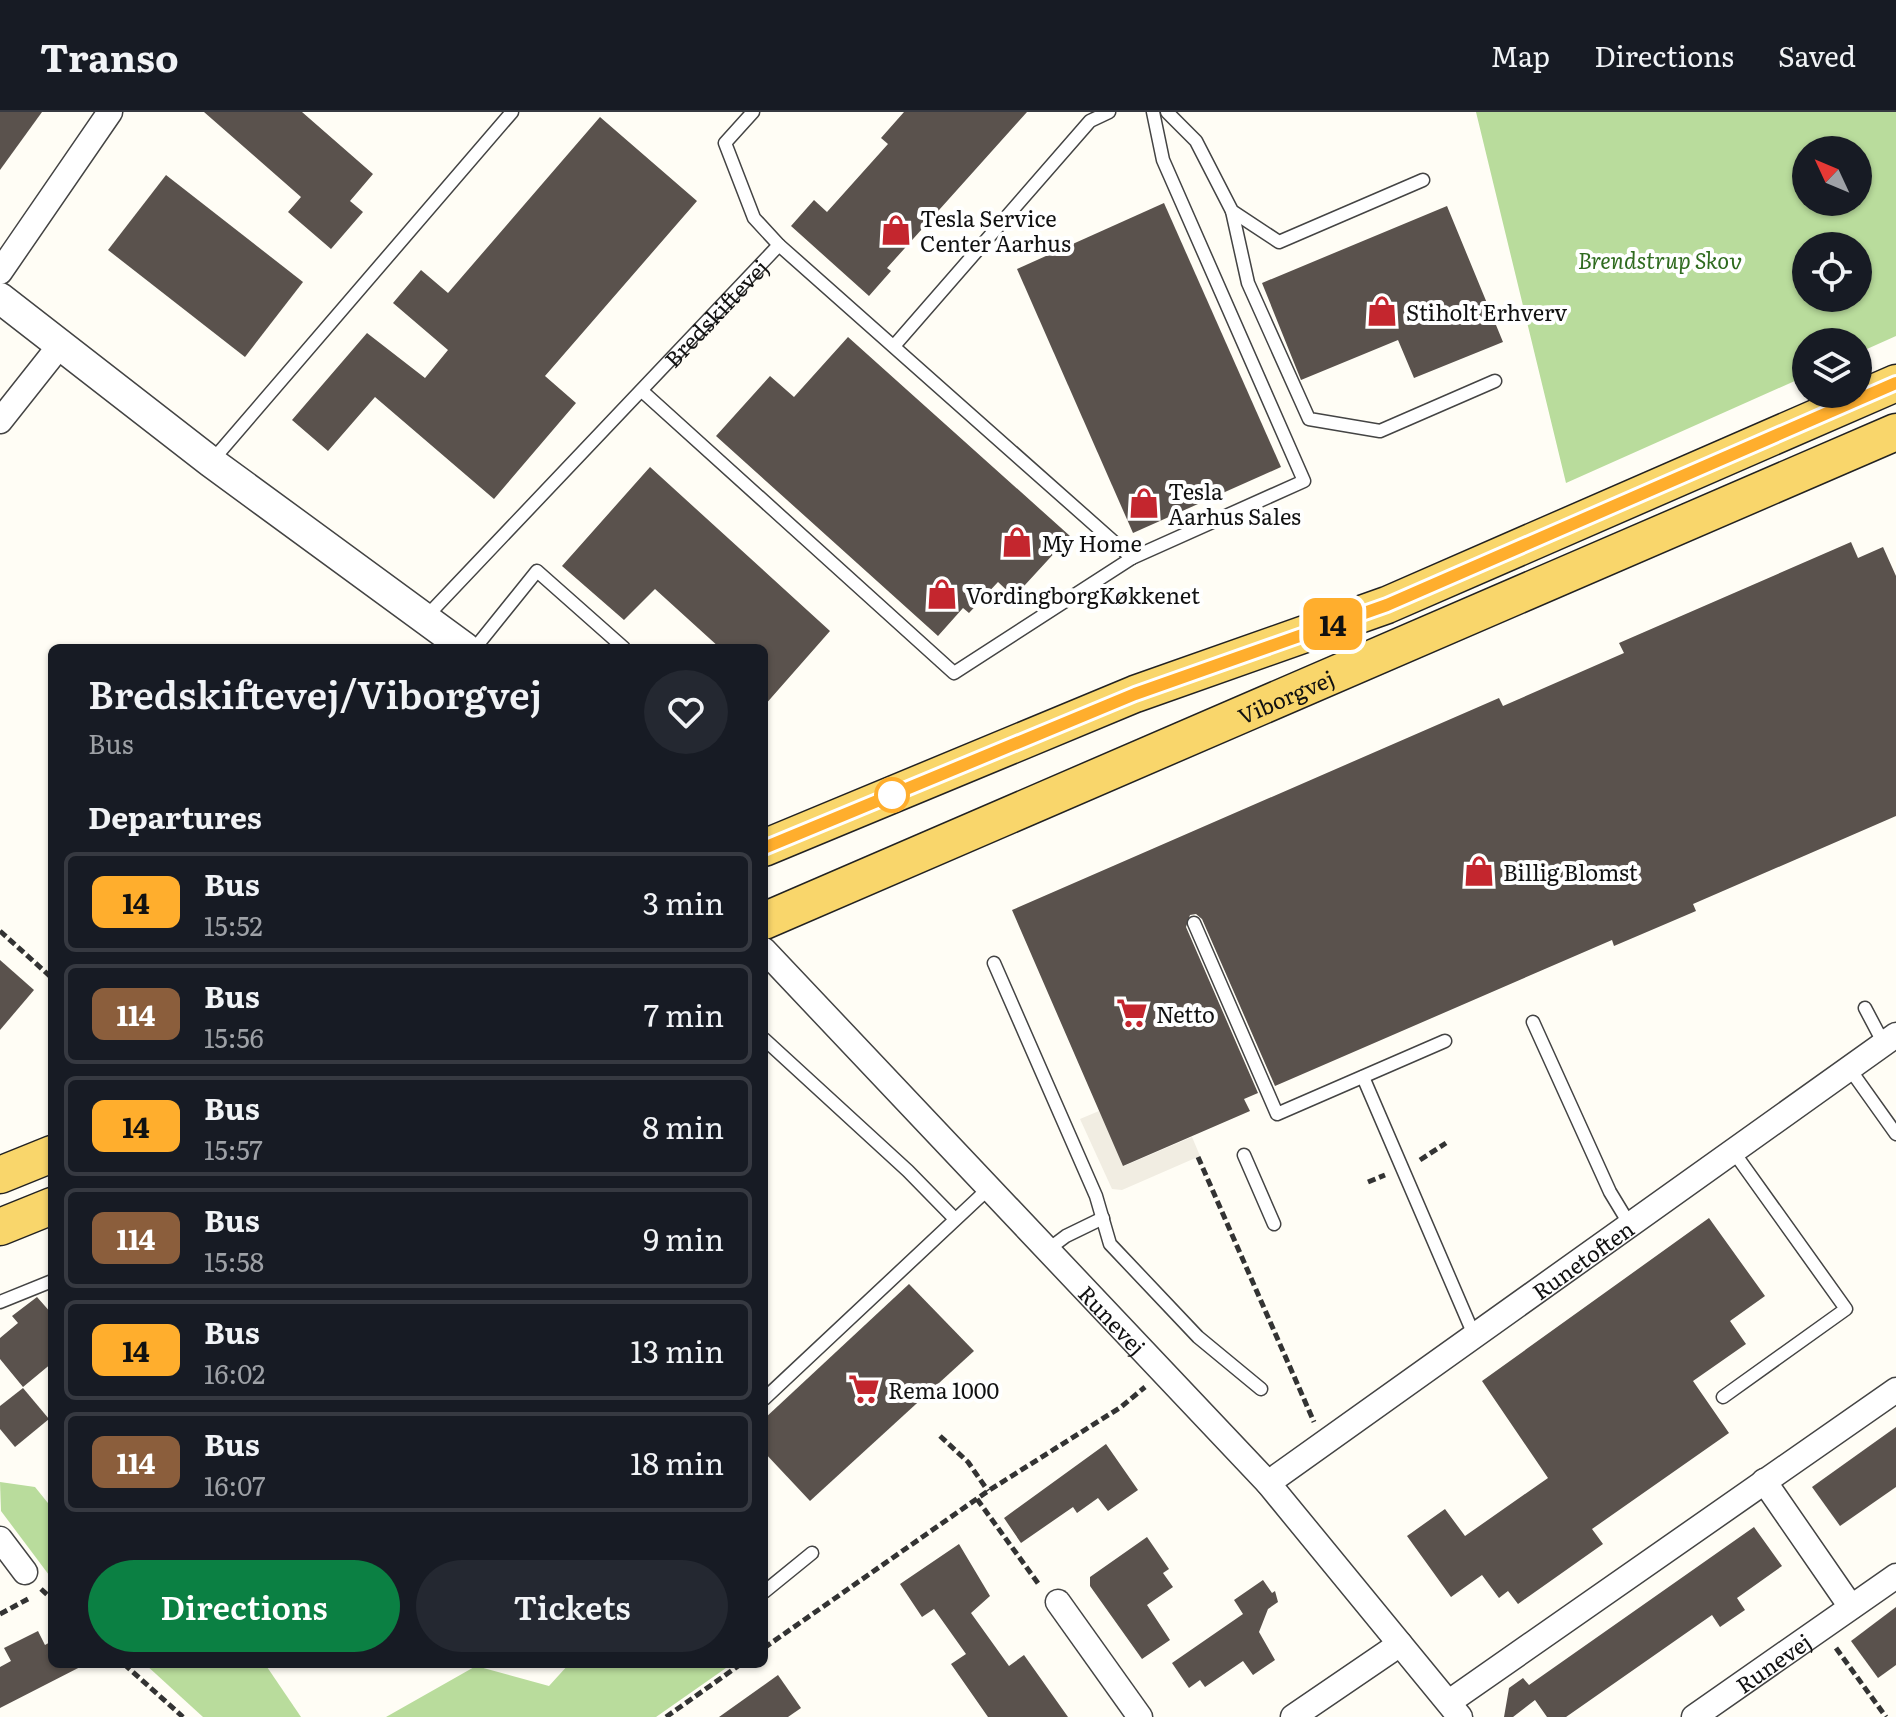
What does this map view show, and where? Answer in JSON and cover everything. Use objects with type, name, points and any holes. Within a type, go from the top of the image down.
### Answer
[{"type":"main road","points":[[768,846],[1135,694],[1387,605],[1896,383]]},
{"type":"main road","name":"Viborgvej","points":[[768,919],[1896,432]]},
{"type":"main road","points":[[0,1175],[48,1156]]},
{"type":"main road","points":[[0,1227],[48,1208]]},
{"type":"street","points":[[0,272],[110,112]]},
{"type":"street","points":[[0,298],[211,462],[460,644]]},
{"type":"street","points":[[0,421],[61,344]]},
{"type":"street","name":"Runevej","points":[[768,954],[987,1190],[1268,1483],[1454,1709],[1764,1481],[1896,1390]]},
{"type":"street","name":"Runetoften","points":[[1268,1483],[1322,1441],[1890,1040]]},
{"type":"street","points":[[1764,1481],[1851,1607]]},
{"type":"street","points":[[0,1539],[25,1572]]},
{"type":"street","name":"Runevej","points":[[1694,1717],[1896,1576]]},
{"type":"street","points":[[1058,1602],[1140,1717]]},
{"type":"street","points":[[1293,1717],[1400,1644]]},
{"type":"lane","points":[[211,462],[512,112]]},
{"type":"lane","points":[[753,112],[725,143],[754,218],[779,245]]},
{"type":"lane","points":[[894,346],[1090,121],[1109,112]]},
{"type":"lane","points":[[642,391],[954,673],[1132,558],[1304,481],[1163,160],[1153,112]]},
{"type":"lane","points":[[1167,112],[1196,141],[1232,211],[1248,283],[1309,419],[1380,431],[1495,381]]},
{"type":"lane","points":[[1232,211],[1279,242],[1423,180]]},
{"type":"lane","name":"Bredskiftevej","points":[[426,617],[779,245],[1132,558]]},
{"type":"lane","points":[[478,644],[537,571],[619,644]]},
{"type":"lane","points":[[1194,923],[1277,1114],[1445,1041]]},
{"type":"lane","points":[[994,963],[1103,1218],[1110,1244],[1198,1337],[1261,1389]]},
{"type":"lane","points":[[1865,1008],[1890,1040]]},
{"type":"lane","points":[[1533,1022],[1610,1192],[1630,1225]]},
{"type":"lane","points":[[768,1043],[908,1171],[955,1219]]},
{"type":"lane","points":[[1849,1068],[1896,1134]]},
{"type":"lane","points":[[1363,1077],[1474,1335]]},
{"type":"lane","points":[[1723,1397],[1846,1309],[1733,1151]]},
{"type":"lane","points":[[1244,1155],[1274,1224]]},
{"type":"lane","points":[[768,1395],[987,1190]]},
{"type":"lane","points":[[1046,1251],[1066,1236],[1103,1218]]},
{"type":"lane","points":[[0,1302],[48,1283]]},
{"type":"lane","points":[[768,1589],[812,1553]]},
{"type":"path","points":[[0,931],[48,974]]},
{"type":"path","points":[[1198,1157],[1322,1441]]},
{"type":"path","points":[[768,1645],[988,1491],[1121,1407],[1162,1374]]},
{"type":"path","points":[[940,1436],[968,1462],[988,1491]]},
{"type":"path","points":[[977,1499],[1054,1605],[1058,1602]]},
{"type":"path","points":[[0,1614],[43,1592],[48,1596]]},
{"type":"path","points":[[1822,1628],[1886,1717]]},
{"type":"path","points":[[128,1668],[183,1717]]},
{"type":"path","points":[[670,1716],[736,1668]]},
{"type":"green space","name":"Brendstrup Skov","points":[[1476,112],[1896,112],[1896,336],[1872,347],[1872,328],[1792,328],[1792,382],[1566,483]]},
{"type":"green space","points":[[0,1482],[35,1487],[48,1503],[48,1574],[1,1511]]},
{"type":"green space","points":[[149,1668],[268,1668],[301,1717],[203,1717]]},
{"type":"green space","points":[[472,1668],[483,1668],[549,1686],[565,1668],[726,1668],[656,1717],[386,1717]]},
{"type":"shaded area","points":[[1099,1111],[1124,1166],[1192,1137],[1200,1156],[1122,1190],[1112,1189],[1080,1119]]},
{"type":"building","points":[[0,112],[42,112],[0,170]]},
{"type":"building","points":[[204,112],[302,112],[373,174],[350,201],[363,212],[331,249],[288,212],[301,197]]},
{"type":"building","points":[[904,112],[1027,112],[887,268],[891,271],[869,296],[791,226],[814,200],[827,212],[888,144],[881,138]]},
{"type":"building","points":[[600,117],[697,201],[545,376],[576,403],[494,499],[375,397],[328,451],[292,420],[367,333],[425,378],[448,350],[393,303],[421,270],[448,293]]},
{"type":"building","points":[[166,175],[303,282],[245,357],[108,250]]},
{"type":"building","points":[[1164,203],[1281,467],[1133,533],[1017,269]]},
{"type":"building","name":"Stiholt Erhverv","points":[[1447,206],[1503,342],[1414,378],[1398,340],[1301,380],[1262,283]]},
{"type":"building","points":[[848,337],[1070,536],[1014,597],[998,582],[969,613],[963,608],[938,636],[716,436],[770,376],[794,397]]},
{"type":"building","points":[[650,467],[830,631],[768,701],[768,644],[716,644],[655,589],[624,620],[562,566]]},
{"type":"building","name":"Billig Blomst","points":[[1851,542],[1858,558],[1883,547],[1896,576],[1896,816],[1693,904],[1696,911],[1614,946],[1612,940],[1275,1086],[1202,919],[1196,914],[1190,915],[1186,927],[1258,1093],[1244,1099],[1250,1111],[1123,1166],[1012,910],[1499,698],[1503,706],[1624,653],[1619,643]]},
{"type":"building","points":[[0,960],[34,990],[0,1030]]},
{"type":"building","points":[[1709,1218],[1765,1296],[1730,1321],[1746,1344],[1693,1381],[1729,1433],[1592,1529],[1603,1544],[1518,1604],[1508,1591],[1499,1598],[1482,1575],[1451,1597],[1407,1536],[1445,1509],[1465,1536],[1548,1478],[1482,1381]]},
{"type":"building","name":"Rema 1000","points":[[909,1284],[974,1351],[810,1501],[768,1456],[768,1415]]},
{"type":"building","points":[[37,1297],[48,1309],[48,1366],[23,1387],[0,1359],[0,1338],[18,1323],[12,1316]]},
{"type":"building","points":[[23,1388],[48,1420],[15,1447],[0,1429],[0,1406]]},
{"type":"building","points":[[1896,1427],[1896,1487],[1840,1526],[1812,1487]]},
{"type":"building","points":[[1106,1444],[1138,1490],[1108,1511],[1098,1498],[1077,1513],[1073,1507],[1021,1543],[1004,1518]]},
{"type":"building","points":[[1754,1527],[1782,1566],[1737,1598],[1745,1610],[1720,1627],[1712,1615],[1566,1717],[1547,1717],[1535,1700],[1513,1717],[1504,1717],[1509,1688],[1523,1678],[1529,1685]]},
{"type":"building","points":[[1147,1537],[1169,1569],[1163,1573],[1173,1587],[1147,1605],[1170,1640],[1142,1659],[1090,1586],[1090,1577]]},
{"type":"building","points":[[959,1544],[990,1596],[971,1613],[1009,1666],[1024,1655],[1068,1717],[988,1717],[951,1664],[966,1654],[934,1609],[922,1617],[900,1584]]},
{"type":"building","points":[[1263,1580],[1272,1593],[1275,1591],[1278,1602],[1268,1609],[1259,1632],[1275,1660],[1253,1675],[1243,1661],[1205,1687],[1200,1680],[1189,1688],[1172,1663],[1243,1614],[1234,1600]]},
{"type":"building","points":[[1896,1607],[1896,1665],[1878,1678],[1851,1641]]},
{"type":"building","points":[[38,1631],[45,1645],[48,1643],[48,1668],[78,1668],[0,1708],[0,1667],[11,1661],[4,1648]]},
{"type":"building","points":[[778,1675],[801,1708],[788,1717],[719,1717]]},
{"type":"bus line","name":"14","points":[[768,846],[1135,694],[1387,605],[1896,383]]},
{"type":"place","name":"Tesla Service Center Aarhus","points":[[896,230]]},
{"type":"place","name":"Stiholt Erhverv","points":[[1382,311]]},
{"type":"place","name":"Tesla Aarhus Sales","points":[[1144,503]]},
{"type":"place","name":"My Home","points":[[1017,542]]},
{"type":"place","name":"VordingborgKøkkenet","points":[[942,594]]},
{"type":"place","name":"Billig Blomst","points":[[1479,871]]},
{"type":"place","name":"Netto","points":[[1132,1013]]},
{"type":"place","name":"Rema 1000","points":[[864,1389]]}]
